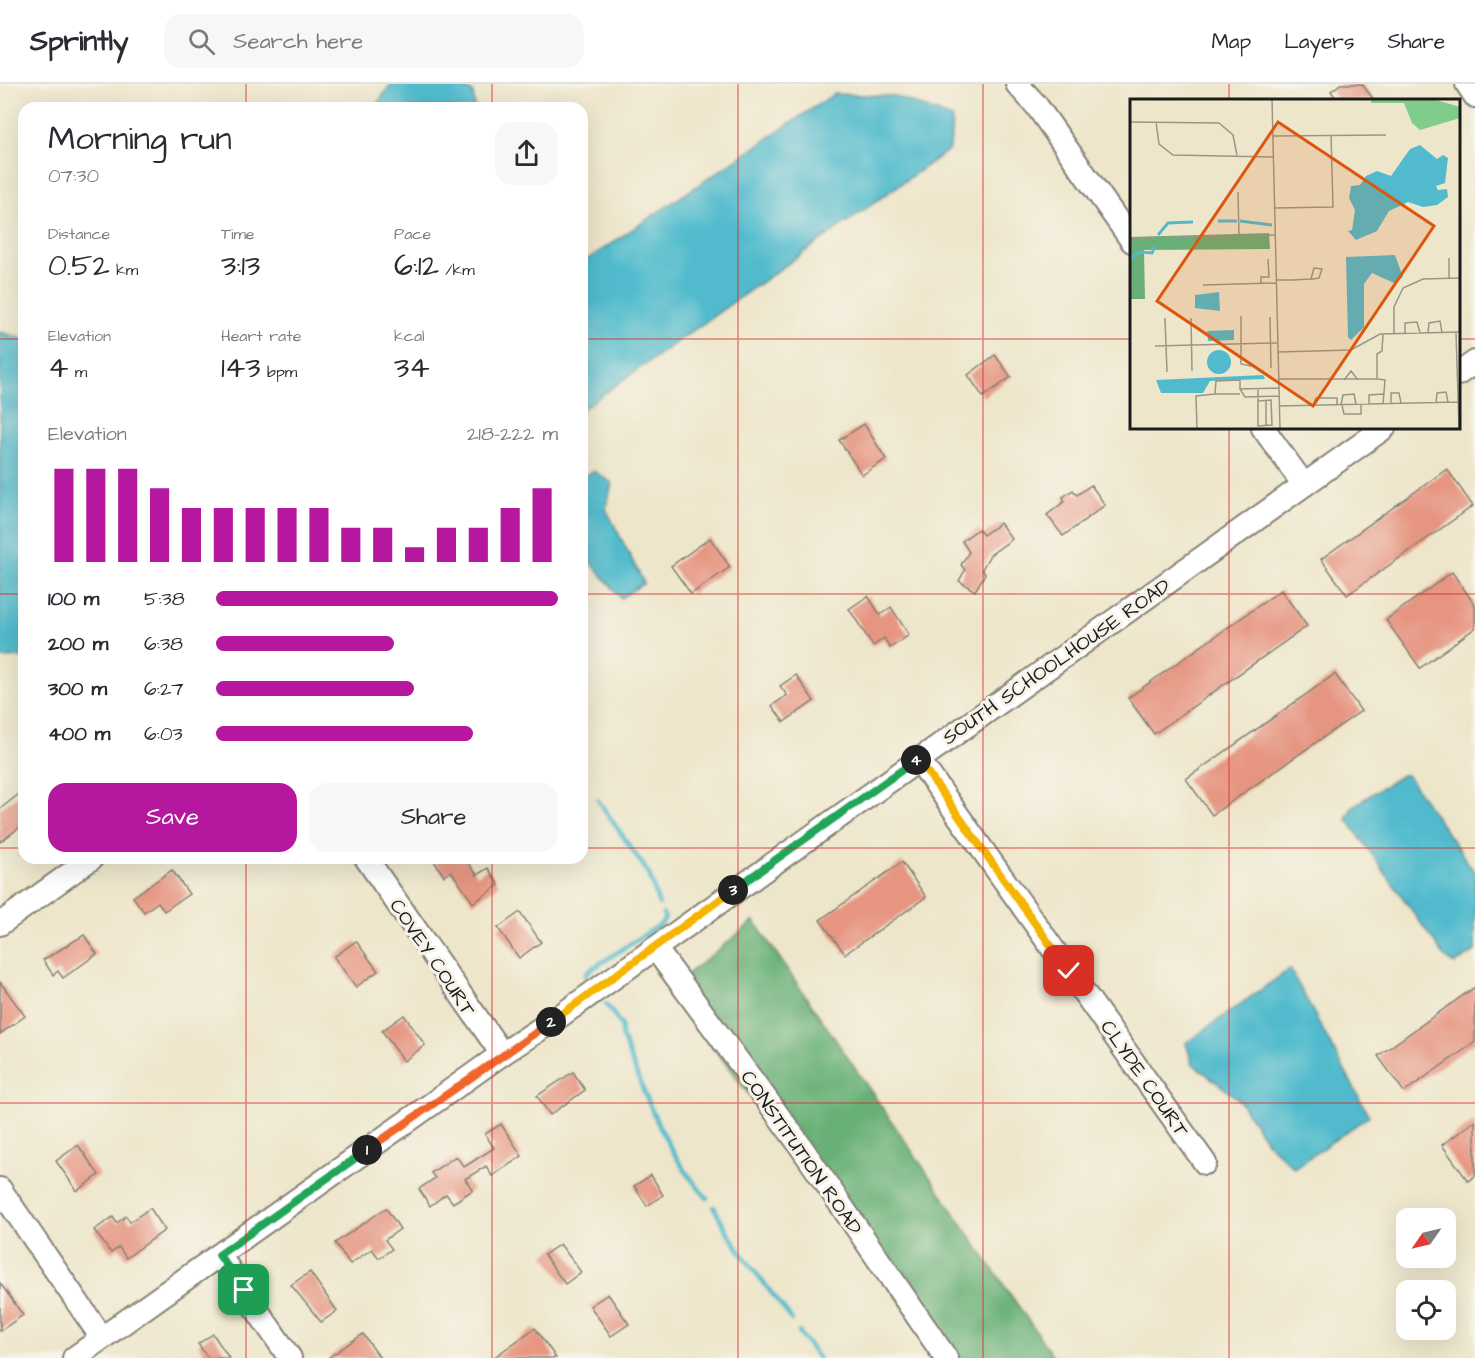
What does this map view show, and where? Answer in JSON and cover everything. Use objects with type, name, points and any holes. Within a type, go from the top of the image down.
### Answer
[{"type":"street","points":[[1017,84],[1036,105],[1130,240]]},
{"type":"street","points":[[1467,84],[1475,96]]},
{"type":"street","points":[[1460,373],[1475,362]]},
{"type":"street","points":[[1264,429],[1304,486]]},
{"type":"street","name":"SOUTH SCHOOLHOUSE ROAD","points":[[74,1358],[655,948],[1383,429]]},
{"type":"street","name":"CLYDE COURT","points":[[918,759],[1205,1163]]},
{"type":"street","points":[[0,924],[84,864]]},
{"type":"street","name":"COVEY COURT","points":[[370,864],[502,1054]]},
{"type":"street","name":"CONSTITUTION ROAD","points":[[655,948],[797,1141],[946,1358]]},
{"type":"street","points":[[0,1189],[102,1338]]},
{"type":"street","points":[[219,1255],[290,1358]]},
{"type":"green space","points":[[754,921],[1054,1358],[939,1358],[840,1215],[669,989]]},
{"type":"water","points":[[391,84],[451,84],[473,92],[474,102],[378,102]]},
{"type":"water","points":[[834,94],[895,96],[952,118],[950,149],[588,405],[588,259]]},
{"type":"water","points":[[0,332],[18,337],[18,657],[0,658]]},
{"type":"water","points":[[594,471],[612,483],[606,509],[644,583],[621,598],[588,559],[588,474]]},
{"type":"water","points":[[1402,775],[1407,775],[1475,873],[1475,951],[1455,964],[1445,957],[1346,818],[1353,806]]},
{"type":"water","points":[[1290,969],[1369,1116],[1294,1168],[1266,1141],[1239,1100],[1192,1063],[1186,1043]]},
{"type":"building","points":[[1341,84],[1362,84],[1373,99],[1336,99],[1331,91]]},
{"type":"building","points":[[995,355],[1011,377],[983,397],[968,375]]},
{"type":"building","points":[[864,424],[886,459],[862,475],[839,440]]},
{"type":"building","points":[[1447,469],[1473,506],[1347,595],[1321,559]]},
{"type":"building","points":[[1091,485],[1105,505],[1063,536],[1047,515],[1065,501],[1063,497],[1073,490],[1077,495]]},
{"type":"building","points":[[1000,523],[1012,539],[990,555],[982,569],[985,574],[975,591],[959,581],[965,570],[961,565],[969,552],[962,541],[978,529],[983,535]]},
{"type":"building","points":[[710,538],[730,567],[691,594],[671,566]]},
{"type":"building","points":[[1452,572],[1475,605],[1475,628],[1420,668],[1386,620]]},
{"type":"building","points":[[1281,590],[1307,626],[1154,734],[1128,698]]},
{"type":"building","points":[[868,596],[880,615],[891,607],[909,635],[890,648],[884,638],[873,646],[849,609]]},
{"type":"building","points":[[1335,674],[1361,711],[1212,815],[1186,779]]},
{"type":"building","points":[[796,675],[814,701],[784,722],[772,706],[787,695],[780,686]]},
{"type":"building","points":[[18,795],[18,828],[0,842],[0,809]]},
{"type":"building","points":[[902,862],[926,897],[845,954],[820,920]]},
{"type":"building","points":[[436,864],[469,864],[477,875],[488,868],[499,885],[473,903],[451,871],[444,876]]},
{"type":"building","points":[[172,870],[189,894],[164,911],[158,902],[144,912],[133,897]]},
{"type":"building","points":[[520,912],[541,942],[519,958],[498,928]]},
{"type":"building","points":[[84,935],[97,954],[63,978],[58,971],[53,975],[43,960]]},
{"type":"building","points":[[356,941],[378,971],[356,987],[334,957]]},
{"type":"building","points":[[0,982],[25,1016],[0,1034]]},
{"type":"building","points":[[1475,987],[1475,1042],[1404,1092],[1378,1056]]},
{"type":"building","points":[[404,1015],[425,1045],[404,1061],[382,1031]]},
{"type":"building","points":[[573,1072],[585,1090],[550,1115],[537,1096]]},
{"type":"building","points":[[1475,1121],[1475,1176],[1468,1181],[1442,1145]]},
{"type":"building","points":[[501,1124],[522,1156],[492,1176],[486,1166],[465,1179],[473,1190],[453,1203],[446,1194],[430,1206],[419,1189],[435,1178],[431,1173],[456,1156],[464,1167],[494,1148],[485,1134]]},
{"type":"building","points":[[78,1145],[99,1175],[77,1191],[56,1161]]},
{"type":"building","points":[[651,1175],[663,1195],[647,1206],[634,1186]]},
{"type":"building","points":[[150,1208],[165,1230],[126,1258],[119,1247],[111,1253],[94,1230],[113,1217],[117,1223],[126,1216],[130,1222]]},
{"type":"building","points":[[386,1208],[400,1229],[385,1240],[392,1249],[379,1258],[372,1249],[350,1264],[335,1243]]},
{"type":"building","points":[[560,1244],[581,1272],[565,1284],[544,1255]]},
{"type":"building","points":[[310,1272],[337,1311],[321,1322],[291,1285]]},
{"type":"building","points":[[0,1283],[23,1315],[0,1331]]},
{"type":"building","points":[[608,1294],[629,1324],[611,1336],[590,1306]]},
{"type":"building","points":[[535,1328],[556,1358],[493,1358]]},
{"type":"building","points":[[213,1334],[229,1358],[208,1358],[198,1344]]},
{"type":"building","points":[[363,1334],[380,1358],[328,1358]]},
{"type":"waterway","points":[[598,800],[649,874],[659,905]]},
{"type":"waterway","points":[[586,976],[587,972],[661,924],[665,918],[663,914]]},
{"type":"waterway","points":[[606,1004],[621,1025],[621,1034],[656,1121],[679,1161],[707,1198]]},
{"type":"waterway","points":[[714,1207],[740,1251],[792,1320]]},
{"type":"waterway","points":[[799,1332],[818,1358]]},
{"type":"route","points":[[244,1290],[219,1255],[502,1054],[560,1016],[918,759],[1069,971]]}]
